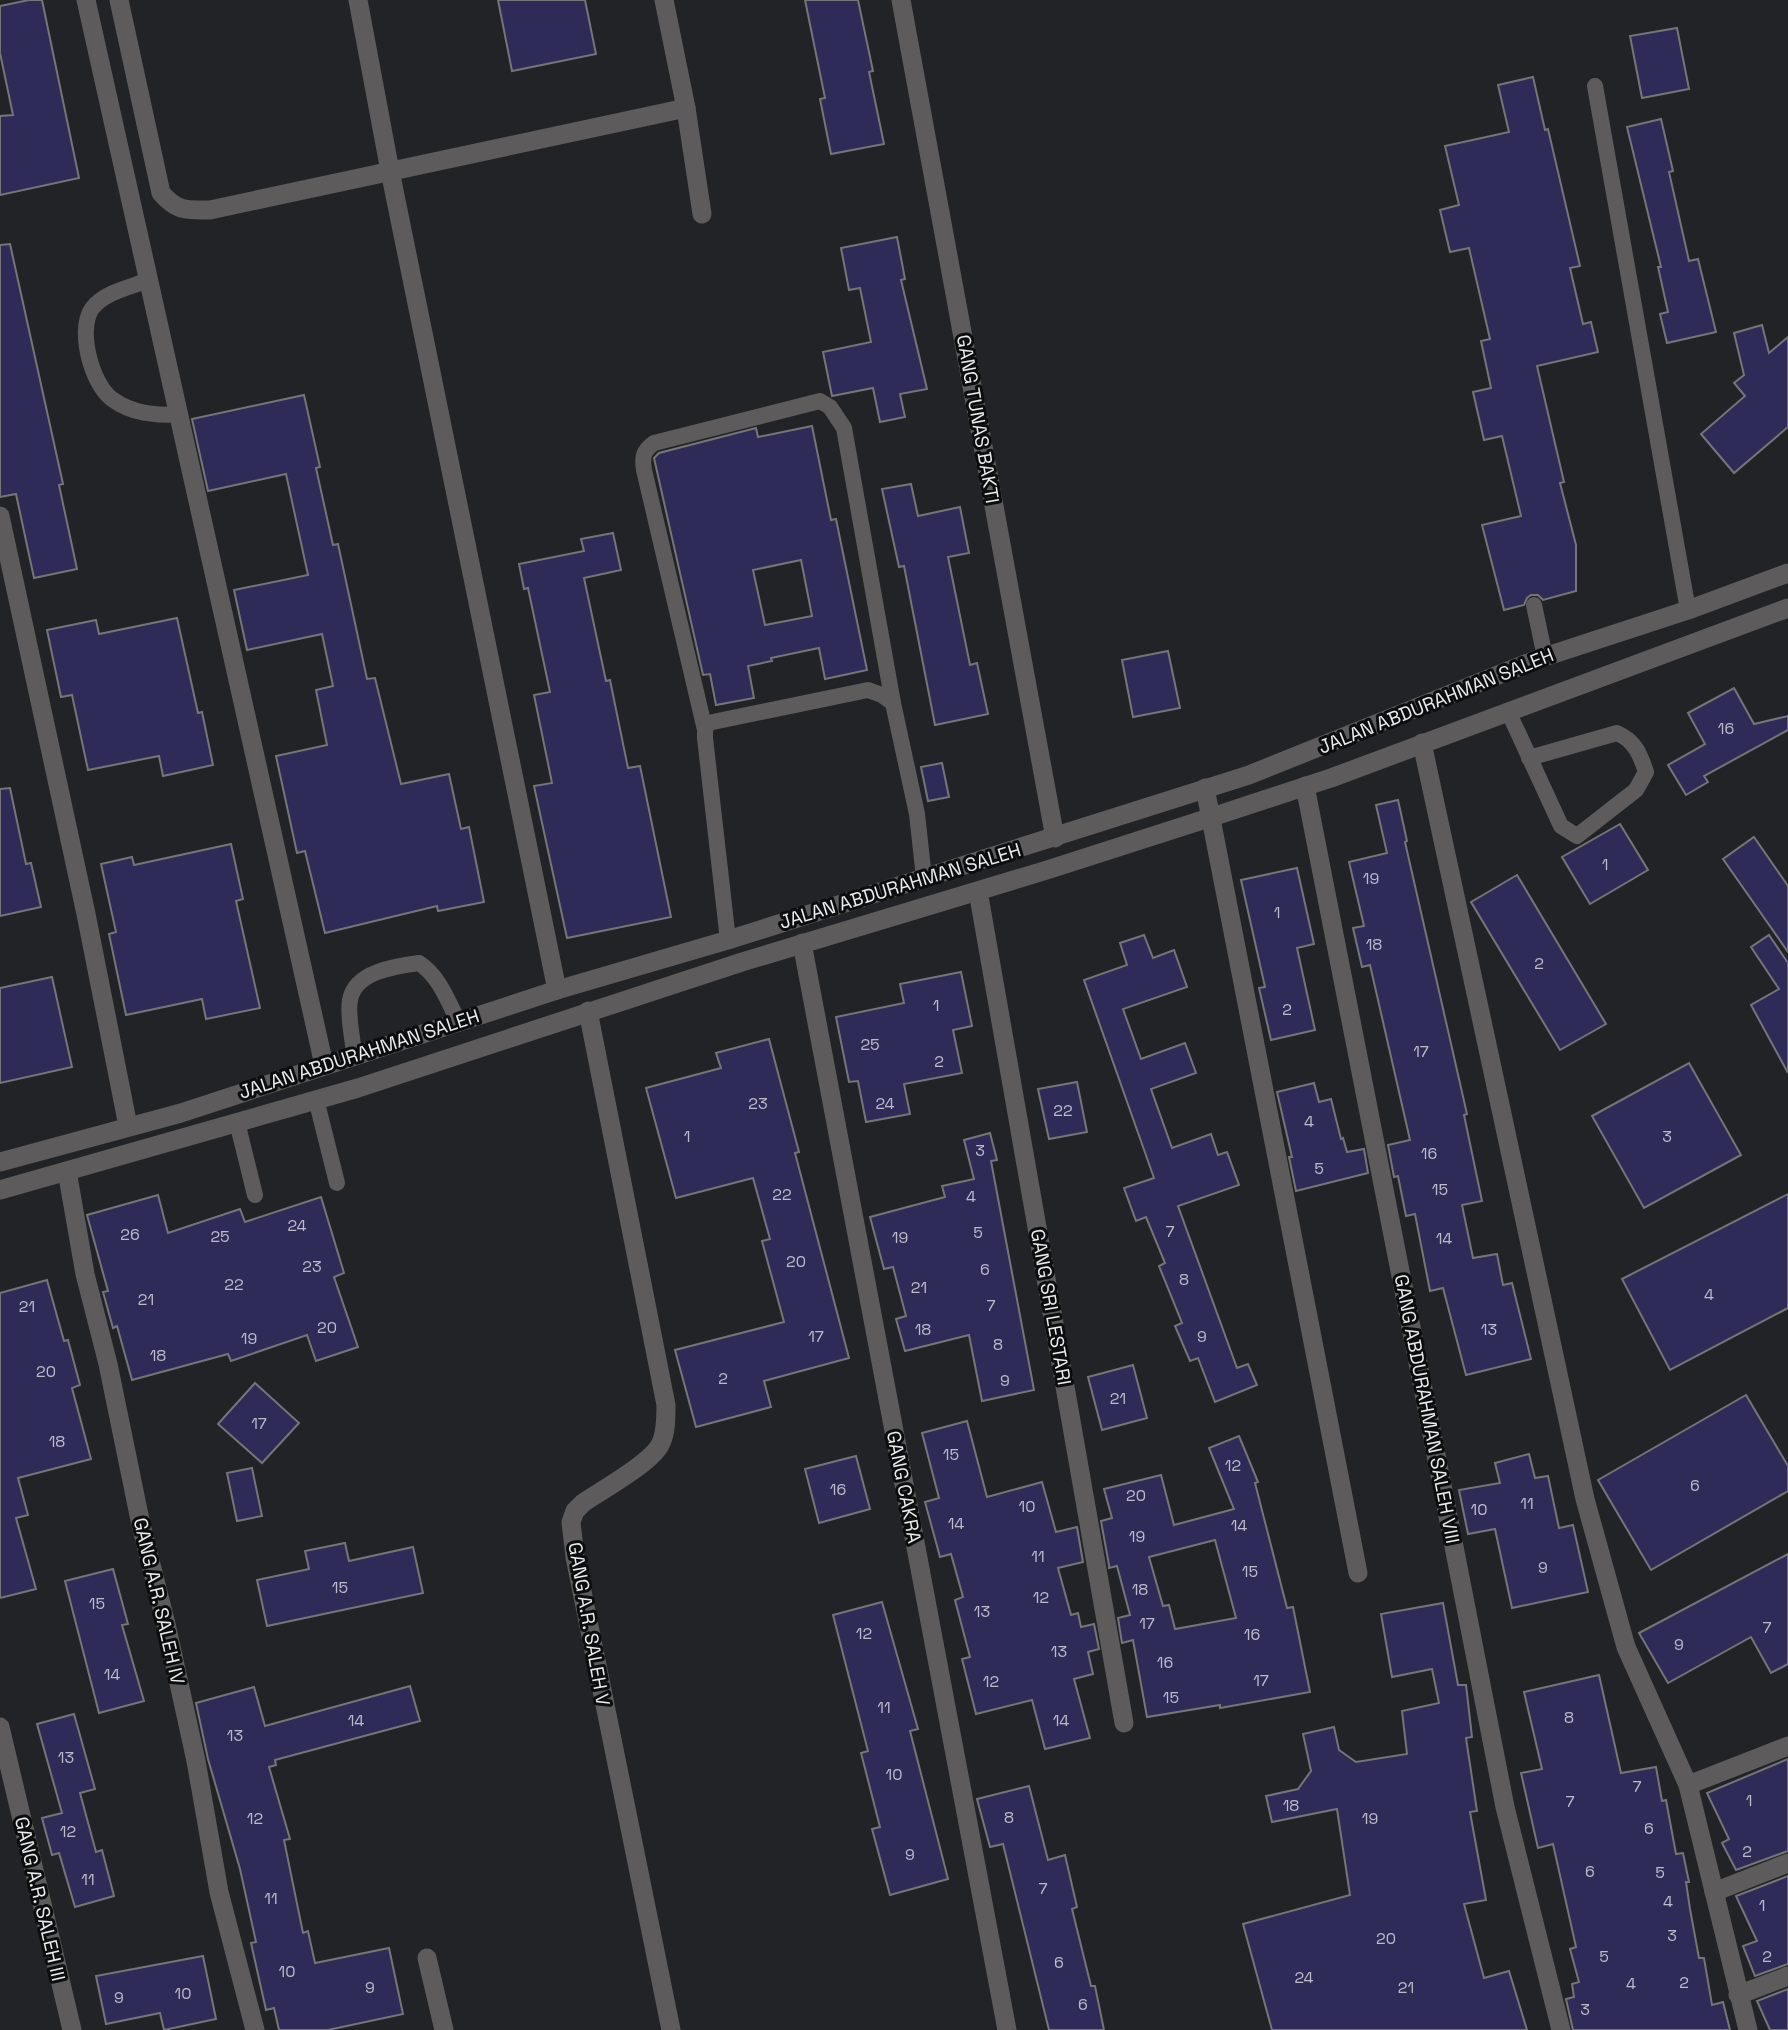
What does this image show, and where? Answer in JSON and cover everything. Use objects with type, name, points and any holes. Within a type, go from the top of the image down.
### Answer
[{"type":"street","points":[[86,0],[324,1065]]},
{"type":"street","points":[[119,0],[161,193],[180,209],[210,210],[686,108]]},
{"type":"street","points":[[358,0],[390,171],[557,990]]},
{"type":"street","points":[[664,0],[686,108],[702,214]]},
{"type":"street","name":"GANG TUNAS BAKTI","points":[[901,0],[1055,838]]},
{"type":"street","points":[[0,516],[86,914],[128,1126]]},
{"type":"street","name":"JALAN ABDURAHMAN SALEH","points":[[0,1162],[181,1113],[458,1021],[728,940],[1248,775],[1545,657],[1688,610],[1788,573]]},
{"type":"street","name":"JALAN ABDURAHMAN SALEH","points":[[0,1191],[358,1088],[802,943],[1212,817],[1305,786],[1788,608]]},
{"type":"street","points":[[1422,743],[1585,1499],[1626,1647],[1688,1785],[1748,2030]]},
{"type":"street","name":"GANG ABDURAHMAN SALEH VIII","points":[[1305,786],[1505,1807],[1561,2030]]},
{"type":"street","points":[[1205,788],[1358,1573]]},
{"type":"street","name":"GANG SRI LESTARI","points":[[978,891],[1125,1723]]},
{"type":"street","name":"GANG CAKRA","points":[[802,943],[1006,2030]]},
{"type":"street","name":"GANG A.R. SALEH V","points":[[588,1011],[667,1405],[661,1444],[651,1457],[583,1503],[575,1511],[571,1522],[575,1557],[612,1746],[671,2030]]},
{"type":"street","points":[[181,1113],[187,1136]]},
{"type":"street","name":"GANG A.R. SALEH IV","points":[[67,1171],[85,1274],[108,1364],[141,1525],[196,1761],[219,1892],[255,2030]]},
{"type":"street","name":"GANG A.R. SALEH III","points":[[0,1727],[72,2030]]},
{"type":"street","points":[[1688,1785],[1788,1746]]},
{"type":"street","points":[[1714,1892],[1788,1863]]},
{"type":"street","points":[[427,1958],[444,2030]]},
{"type":"street","points":[[1738,1995],[1788,1976]]},
{"type":"lane","points":[[1595,86],[1688,610]]},
{"type":"lane","points":[[149,280],[107,296],[93,307],[86,321],[86,345],[102,389],[111,399],[130,410],[150,415],[179,415]]},
{"type":"lane","points":[[728,940],[705,730],[644,470],[643,456],[646,449],[654,443],[820,401],[830,407],[844,428],[893,703],[917,814],[925,878]]},
{"type":"lane","points":[[1534,605],[1545,657]]},
{"type":"lane","points":[[705,730],[708,723],[868,691],[882,695],[893,703]]},
{"type":"lane","points":[[1508,711],[1529,758],[1561,826],[1577,836],[1636,790],[1646,772],[1639,750],[1626,737],[1616,733],[1529,758]]},
{"type":"lane","points":[[354,1055],[350,1000],[355,988],[370,975],[388,967],[419,963],[427,968],[438,982],[458,1021]]},
{"type":"lane","points":[[316,1099],[337,1183]]},
{"type":"lane","points":[[237,1122],[255,1195]]},
{"type":"building","points":[[42,0],[79,178],[0,195],[0,116],[13,115],[0,53],[0,6]]},
{"type":"building","points":[[498,0],[585,0],[596,54],[512,71]]},
{"type":"building","points":[[805,0],[858,0],[873,71],[869,72],[884,144],[831,154],[820,99],[825,98]]},
{"type":"building","points":[[1677,28],[1689,89],[1642,98],[1630,36]]},
{"type":"building","points":[[1533,77],[1580,266],[1570,268],[1583,324],[1591,322],[1598,352],[1537,366],[1564,482],[1560,483],[1576,545],[1576,591],[1543,600],[1538,595],[1531,595],[1524,605],[1504,610],[1482,525],[1521,516],[1502,436],[1484,440],[1473,392],[1491,388],[1481,341],[1490,339],[1469,248],[1450,252],[1440,210],[1459,205],[1445,146],[1509,132],[1498,85]]},
{"type":"building","points":[[1661,119],[1673,171],[1669,172],[1689,261],[1698,259],[1716,332],[1667,343],[1660,314],[1668,312],[1658,267],[1661,267],[1627,127]]},
{"type":"building","points":[[897,237],[905,279],[901,280],[927,389],[900,394],[905,417],[880,422],[873,388],[832,396],[823,352],[871,342],[860,288],[849,290],[841,248]]},
{"type":"building","points":[[10,244],[63,484],[59,485],[77,569],[34,578],[16,494],[0,497],[0,245]]},
{"type":"building","points":[[1762,325],[1769,353],[1788,337],[1788,427],[1734,473],[1701,434],[1745,396],[1734,383],[1744,375],[1734,333]]},
{"type":"building","points":[[304,395],[333,545],[338,544],[367,679],[375,678],[401,784],[449,774],[461,829],[469,827],[484,902],[438,911],[437,906],[325,933],[305,851],[297,853],[276,756],[327,745],[316,690],[333,686],[322,634],[247,650],[234,590],[308,575],[286,474],[208,491],[192,419]]},
{"type":"building","points":[[812,426],[831,520],[836,519],[867,670],[825,679],[819,648],[771,658],[772,661],[748,666],[754,698],[716,705],[710,674],[703,675],[654,458],[659,453],[756,428],[758,437]],"holes":[[[801,560],[812,616],[765,625],[753,570]]]},
{"type":"building","points":[[911,484],[918,516],[960,507],[969,553],[948,557],[970,665],[977,663],[988,714],[935,725],[904,566],[899,567],[882,489]]},
{"type":"building","points":[[613,533],[621,570],[584,578],[606,681],[610,680],[628,768],[640,766],[671,917],[567,938],[534,786],[552,783],[534,695],[550,692],[528,588],[524,589],[519,564],[584,551],[581,539]]},
{"type":"building","points":[[177,618],[198,713],[202,712],[213,765],[163,776],[159,756],[88,770],[72,695],[61,697],[47,630],[96,620],[99,634]]},
{"type":"building","points":[[1168,651],[1180,708],[1133,717],[1122,660]]},
{"type":"building","points":[[1734,688],[1754,724],[1788,716],[1788,730],[1704,776],[1708,782],[1686,795],[1668,765],[1705,744],[1688,713]]},
{"type":"building","points":[[942,763],[949,797],[928,801],[921,767]]},
{"type":"building","points":[[10,788],[26,864],[31,863],[41,907],[0,916],[0,789]]},
{"type":"building","points":[[1398,800],[1407,841],[1405,842],[1467,1114],[1464,1115],[1482,1201],[1462,1205],[1473,1258],[1497,1254],[1503,1285],[1512,1283],[1531,1359],[1466,1375],[1443,1288],[1430,1291],[1415,1214],[1406,1216],[1398,1176],[1394,1177],[1388,1145],[1410,1140],[1370,965],[1362,967],[1353,928],[1364,926],[1349,862],[1387,853],[1376,805]]},
{"type":"building","points":[[1620,824],[1648,870],[1590,904],[1562,857]]},
{"type":"building","points":[[1754,837],[1788,886],[1788,952],[1723,859]]},
{"type":"building","points":[[231,844],[243,899],[236,901],[260,1008],[206,1019],[202,999],[126,1015],[109,934],[116,932],[101,864],[132,857],[134,865]]},
{"type":"building","points":[[1297,868],[1314,944],[1297,948],[1315,1030],[1271,1040],[1259,988],[1265,987],[1241,880]]},
{"type":"building","points":[[1517,875],[1606,1024],[1560,1050],[1471,902]]},
{"type":"building","points":[[1144,935],[1153,958],[1174,950],[1187,987],[1123,1009],[1141,1059],[1185,1043],[1196,1073],[1151,1089],[1172,1148],[1211,1134],[1218,1155],[1227,1152],[1239,1185],[1178,1206],[1237,1368],[1248,1364],[1257,1385],[1215,1402],[1198,1358],[1190,1361],[1175,1326],[1182,1323],[1159,1266],[1165,1263],[1146,1217],[1136,1221],[1124,1188],[1154,1178],[1084,980],[1127,965],[1120,943]]},
{"type":"building","points":[[1769,935],[1788,963],[1788,1073],[1751,1005],[1779,989],[1751,947]]},
{"type":"building","points":[[961,972],[972,1026],[953,1030],[962,1073],[904,1084],[910,1114],[866,1122],[858,1081],[849,1082],[836,1017],[904,1003],[900,984]]},
{"type":"building","points":[[52,977],[72,1067],[0,1083],[0,988]]},
{"type":"building","points":[[769,1039],[799,1152],[795,1153],[849,1358],[764,1381],[771,1407],[696,1427],[675,1350],[784,1322],[762,1241],[770,1239],[753,1178],[676,1198],[646,1088],[721,1068],[716,1053]]},
{"type":"building","points":[[1689,1063],[1741,1155],[1644,1208],[1592,1116]]},
{"type":"building","points":[[1077,1082],[1087,1132],[1049,1139],[1038,1089]]},
{"type":"building","points":[[1314,1083],[1319,1102],[1331,1099],[1347,1152],[1364,1149],[1368,1173],[1296,1191],[1289,1157],[1292,1157],[1277,1092]]},
{"type":"building","points":[[990,1133],[997,1160],[991,1161],[1034,1390],[982,1401],[969,1335],[905,1351],[896,1319],[906,1316],[893,1267],[884,1269],[870,1217],[945,1197],[942,1186],[974,1179],[964,1140]]},
{"type":"building","points":[[1788,1194],[1788,1308],[1670,1370],[1622,1279]]},
{"type":"building","points":[[158,1195],[168,1233],[240,1209],[245,1222],[321,1197],[344,1273],[334,1277],[358,1347],[316,1361],[307,1335],[231,1361],[228,1354],[132,1380],[117,1326],[113,1328],[103,1292],[108,1291],[87,1215]]},
{"type":"building","points":[[47,1280],[80,1385],[72,1388],[91,1459],[18,1478],[28,1515],[16,1518],[36,1589],[0,1598],[0,1293]]},
{"type":"building","points":[[1133,1365],[1147,1418],[1102,1430],[1088,1377]]},
{"type":"building","points":[[255,1383],[299,1423],[262,1463],[218,1424]]},
{"type":"building","points":[[1746,1395],[1788,1466],[1788,1491],[1651,1570],[1598,1480]]},
{"type":"building","points":[[967,1421],[987,1497],[1042,1482],[1056,1532],[1077,1527],[1083,1562],[1058,1568],[1071,1615],[1078,1613],[1081,1627],[1094,1624],[1099,1649],[1088,1652],[1093,1674],[1074,1679],[1090,1738],[1045,1749],[1032,1700],[976,1714],[962,1659],[970,1657],[955,1600],[963,1597],[951,1554],[940,1557],[925,1502],[939,1498],[922,1433]]},
{"type":"building","points":[[1239,1436],[1258,1482],[1255,1483],[1287,1608],[1293,1607],[1310,1692],[1220,1708],[1220,1705],[1147,1717],[1133,1640],[1122,1643],[1118,1618],[1130,1615],[1117,1566],[1109,1568],[1101,1521],[1112,1518],[1104,1489],[1161,1475],[1174,1525],[1234,1509],[1209,1448]],"holes":[[[1215,1540],[1236,1618],[1175,1629],[1169,1605],[1163,1606],[1149,1557]]]},
{"type":"building","points":[[1529,1454],[1535,1478],[1548,1476],[1559,1528],[1573,1525],[1588,1592],[1512,1608],[1495,1529],[1468,1534],[1459,1490],[1500,1483],[1495,1463]]},
{"type":"building","points":[[856,1456],[870,1509],[819,1523],[805,1469]]},
{"type":"building","points":[[252,1468],[262,1516],[237,1521],[227,1473]]},
{"type":"building","points":[[345,1543],[349,1561],[413,1547],[423,1593],[267,1626],[257,1580],[309,1569],[305,1551]]},
{"type":"building","points":[[1788,1554],[1788,1664],[1771,1673],[1751,1637],[1668,1683],[1639,1633]]},
{"type":"building","points":[[113,1569],[128,1624],[122,1625],[144,1701],[99,1713],[65,1581]]},
{"type":"building","points":[[882,1602],[918,1729],[910,1731],[948,1879],[890,1895],[872,1829],[880,1827],[861,1753],[868,1751],[833,1615]]},
{"type":"building","points":[[1443,1603],[1458,1685],[1466,1685],[1472,1737],[1466,1738],[1477,1811],[1470,1812],[1486,1900],[1464,1904],[1484,1978],[1509,1971],[1527,2030],[1272,2030],[1243,1924],[1350,1895],[1337,1809],[1272,1822],[1266,1796],[1298,1789],[1311,1771],[1303,1734],[1334,1727],[1339,1750],[1356,1762],[1407,1754],[1402,1711],[1439,1703],[1432,1669],[1392,1677],[1381,1614]]},
{"type":"building","points":[[1599,1675],[1621,1773],[1656,1767],[1662,1801],[1666,1800],[1676,1854],[1683,1853],[1699,1958],[1704,1958],[1712,2005],[1723,2002],[1730,2030],[1573,2030],[1566,1999],[1574,1997],[1572,1984],[1579,1982],[1570,1949],[1576,1947],[1553,1844],[1538,1848],[1521,1773],[1542,1769],[1524,1692]]},
{"type":"building","points":[[410,1686],[420,1721],[275,1760],[276,1765],[269,1767],[290,1839],[284,1840],[303,1933],[308,1931],[315,1963],[389,1948],[403,2014],[328,2030],[279,2030],[274,2008],[266,2010],[251,1943],[256,1942],[240,1869],[208,1759],[196,1703],[254,1687],[265,1726]]},
{"type":"building","points":[[74,1714],[95,1789],[80,1793],[96,1852],[102,1850],[114,1896],[75,1907],[59,1853],[52,1855],[42,1818],[62,1813],[37,1724]]},
{"type":"building","points":[[1788,1759],[1788,1851],[1736,1870],[1722,1843],[1729,1839],[1707,1793]]},
{"type":"building","points":[[1029,1786],[1048,1860],[1065,1855],[1077,1907],[1072,1909],[1091,1986],[1095,1986],[1104,2030],[1049,2030],[1003,1844],[990,1847],[977,1799]]},
{"type":"building","points":[[1788,1876],[1788,1964],[1755,1976],[1743,1946],[1757,1941],[1736,1896]]},
{"type":"building","points":[[203,1956],[216,2019],[164,2030],[160,2013],[106,2024],[96,1976]]},
{"type":"building","points":[[1788,1989],[1788,2030],[1770,2030],[1757,2001]]}]
